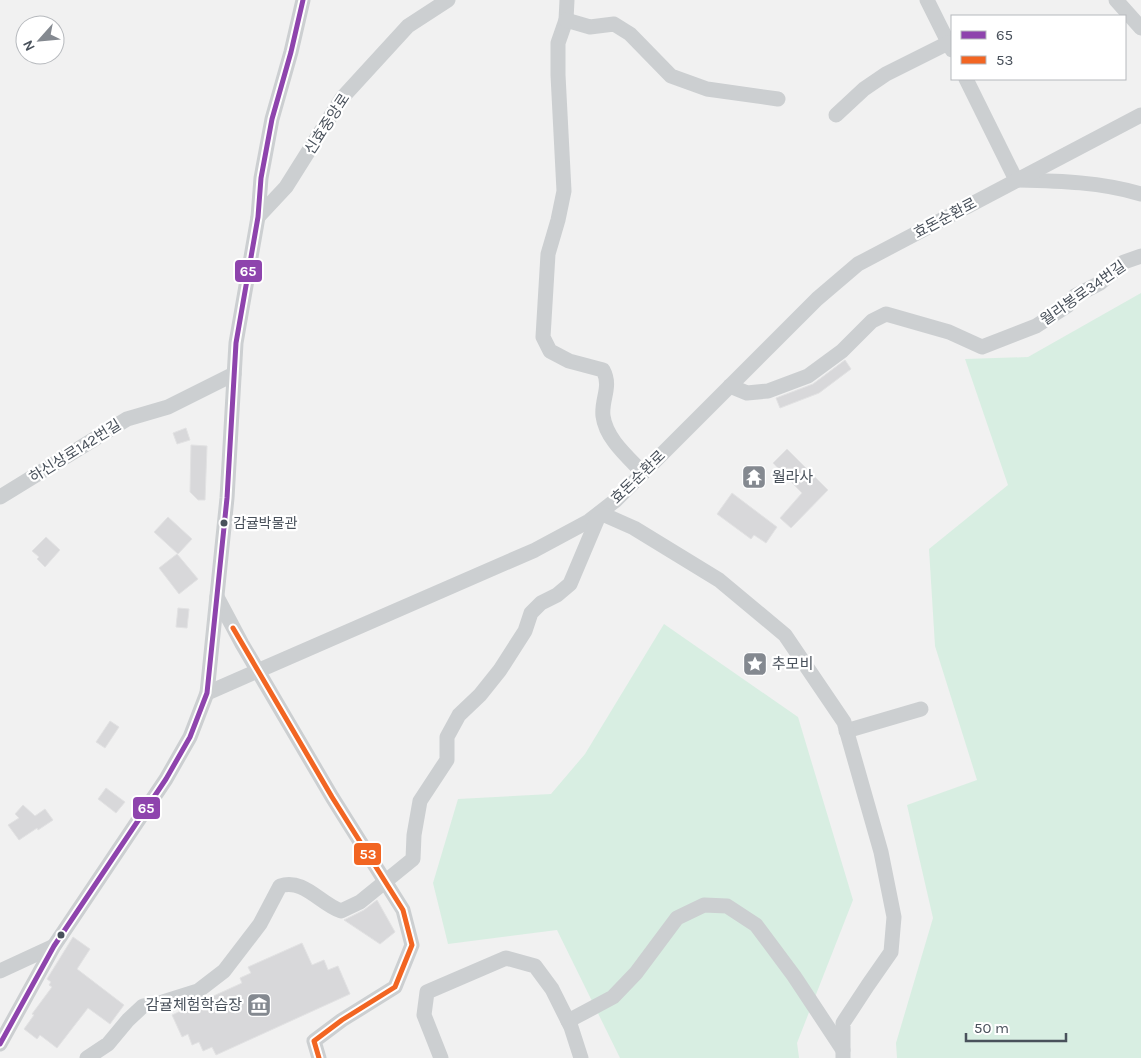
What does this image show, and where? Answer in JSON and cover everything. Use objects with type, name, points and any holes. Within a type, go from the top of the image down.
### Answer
[{"type":"street","points":[[0,1044],[54,946],[166,779],[190,737],[207,693],[227,498],[236,343],[258,217],[261,178],[272,119],[303,0]]},
{"type":"street","name":"신효중앙로","points":[[258,217],[286,187],[342,98],[408,26],[448,0]]},
{"type":"street","points":[[567,0],[566,20],[558,42],[564,192],[548,254],[543,337],[550,351],[569,361],[603,370],[607,378],[603,414],[606,429],[620,450],[643,473]]},
{"type":"street","points":[[836,116],[864,89],[886,74],[950,47],[927,0]]},
{"type":"street","points":[[1116,0],[1141,28]]},
{"type":"street","points":[[566,20],[590,27],[614,24],[630,34],[671,76],[708,89],[778,99]]},
{"type":"street","points":[[966,80],[1016,180],[1084,182],[1125,189],[1141,194]]},
{"type":"street","name":"효돈순환로","points":[[207,693],[535,550],[589,522],[616,500],[817,299],[858,264],[1141,115]]},
{"type":"street","name":"월라봉로34번길","points":[[730,386],[748,393],[768,391],[808,376],[842,351],[872,321],[886,314],[949,332],[982,347],[996,343],[1036,326],[1067,306],[1075,296],[1100,283],[1124,262],[1141,256]]},
{"type":"street","name":"하신상로142번길","points":[[0,497],[127,420],[168,407],[234,374]]},
{"type":"street","points":[[87,1058],[108,1044],[128,1020],[143,1006],[198,991],[224,971],[260,924],[280,886],[292,884],[307,890],[330,908],[341,911],[360,902],[413,859],[414,835],[420,801],[447,760],[447,738],[459,715],[480,695],[500,670],[525,632],[531,613],[541,603],[570,584],[600,513],[634,528],[718,580],[785,635],[844,722],[881,852],[894,917],[891,952],[843,1023],[843,1054]]},
{"type":"street","points":[[217,597],[242,644],[332,797],[403,910],[412,945],[395,987],[342,1020],[314,1041],[319,1058]]},
{"type":"street","points":[[846,731],[920,708]]},
{"type":"street","points":[[568,1021],[613,997],[636,973],[677,918],[704,905],[727,906],[756,925],[794,976],[843,1054]]},
{"type":"street","points":[[0,971],[54,946]]},
{"type":"street","points":[[441,1058],[424,1015],[427,992],[506,958],[535,966],[552,989],[568,1021],[581,1058]]},
{"type":"green space","points":[[1141,293],[1141,1058],[897,1058],[896,1043],[933,918],[907,805],[977,780],[935,646],[929,549],[1008,485],[965,359],[1028,357]]},
{"type":"green space","points":[[664,624],[798,717],[853,900],[797,1043],[799,1058],[620,1058],[557,930],[448,944],[433,883],[458,799],[551,794],[585,754]]},
{"type":"building","points":[[845,360],[851,369],[819,393],[780,408],[776,398],[813,384]]},
{"type":"building","points":[[186,428],[190,440],[177,444],[173,433]]},
{"type":"building","points":[[191,445],[207,446],[205,500],[198,500],[190,492]]},
{"type":"building","points":[[787,449],[828,490],[791,528],[780,518],[802,493],[773,463]]},
{"type":"building","name":"월라사","points":[[732,493],[777,527],[766,543],[754,535],[751,539],[717,514]]},
{"type":"building","points":[[168,517],[192,539],[178,554],[154,532]]},
{"type":"building","points":[[46,537],[60,550],[45,567],[37,559],[39,557],[32,551]]},
{"type":"building","points":[[177,554],[198,579],[179,594],[159,568]]},
{"type":"building","points":[[178,608],[189,609],[187,628],[176,627]]},
{"type":"building","points":[[110,721],[119,727],[105,748],[96,742]]},
{"type":"building","points":[[106,788],[125,802],[116,813],[98,799]]},
{"type":"building","points":[[23,805],[35,816],[45,809],[53,820],[19,840],[8,825],[19,818],[15,814]]},
{"type":"building","points":[[377,900],[395,932],[380,944],[344,920],[364,910]]},
{"type":"building","points":[[73,937],[90,949],[77,969],[124,1005],[110,1024],[88,1008],[57,1048],[40,1035],[37,1039],[24,1029],[34,1015],[32,1014],[52,987],[49,985],[51,982],[47,979]]},
{"type":"building","name":"감귤체험학습장","points":[[302,943],[312,965],[324,960],[328,970],[338,966],[350,994],[216,1055],[212,1047],[203,1051],[199,1042],[192,1045],[188,1034],[182,1037],[172,1015],[242,983],[240,978],[251,973],[248,967]]},
{"type":"transit line","name":"65","points":[[0,1044],[54,946],[166,779],[190,737],[207,693],[227,498],[236,343],[258,217],[261,178],[272,119],[303,0]]},
{"type":"transit line","name":"53","points":[[233,628],[332,797],[403,910],[412,945],[395,987],[342,1020],[314,1041],[319,1058]]},
{"type":"place","name":"월라사","points":[[754,477]]},
{"type":"place","name":"감귤박물관","points":[[224,523]]},
{"type":"place","name":"추모비","points":[[755,664]]},
{"type":"place","name":"감귤체험학습장","points":[[259,1005]]}]
